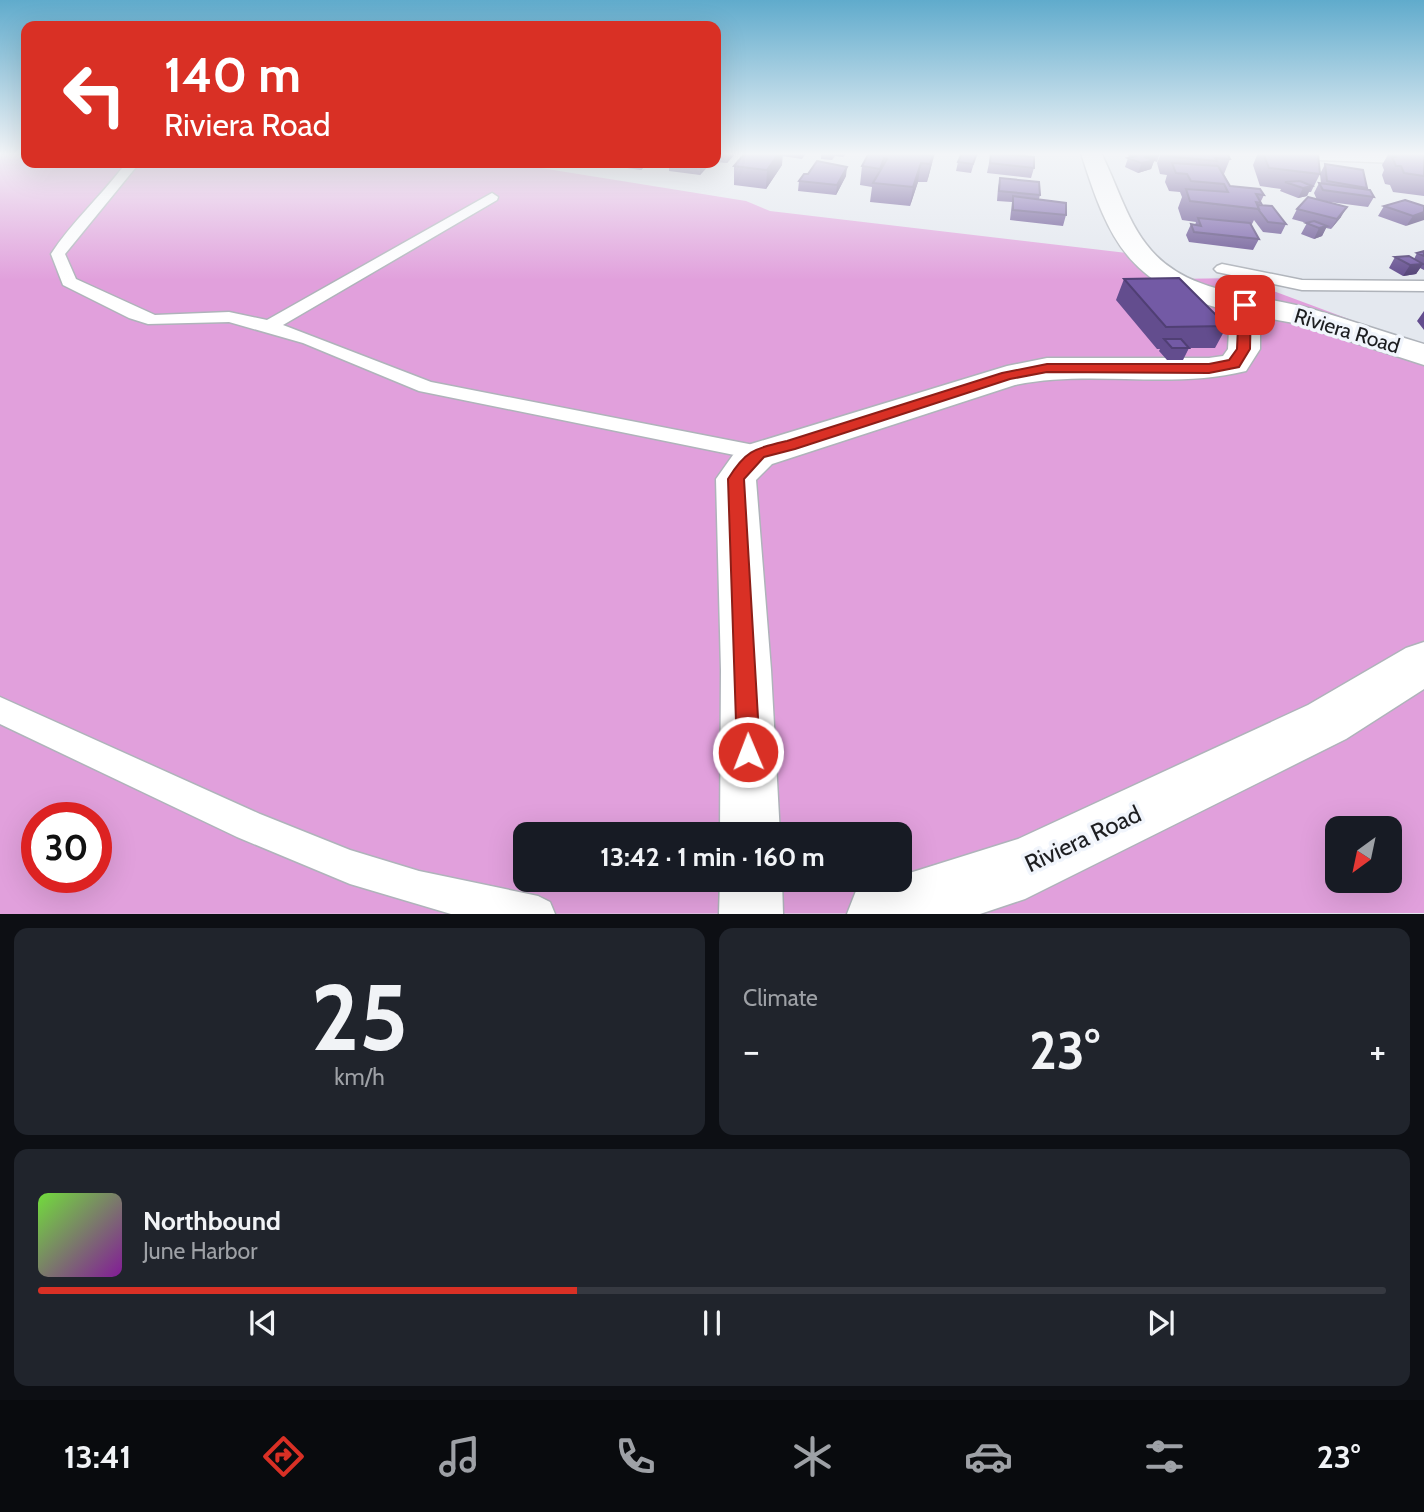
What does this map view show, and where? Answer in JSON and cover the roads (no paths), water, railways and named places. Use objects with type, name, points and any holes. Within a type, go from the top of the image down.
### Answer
[{"type":"street","name":"Riviera Road","points":[[1110,196],[1136,249],[1170,279],[1196,292],[1245,305],[1300,315],[1424,355]]},
{"type":"street","points":[[750,822],[746,670],[736,479],[745,466],[759,453],[790,446],[1007,376],[1047,368],[1209,368],[1234,364],[1244,349],[1245,305]]},
{"type":"street","name":"Riviera Road","points":[[880,914],[1025,868],[1327,722],[1424,663]]},
{"type":"street","points":[[751,892],[751,914]]},
{"type":"lane","points":[[108,196],[69,237],[58,254],[69,282],[135,314],[154,320],[229,317],[269,326],[426,387],[759,453]]},
{"type":"lane","points":[[269,326],[492,197]]},
{"type":"lane","points":[[1222,269],[1301,285],[1424,286]]},
{"type":"lane","points":[[0,710],[188,799],[318,854],[403,884],[538,914]]}]
